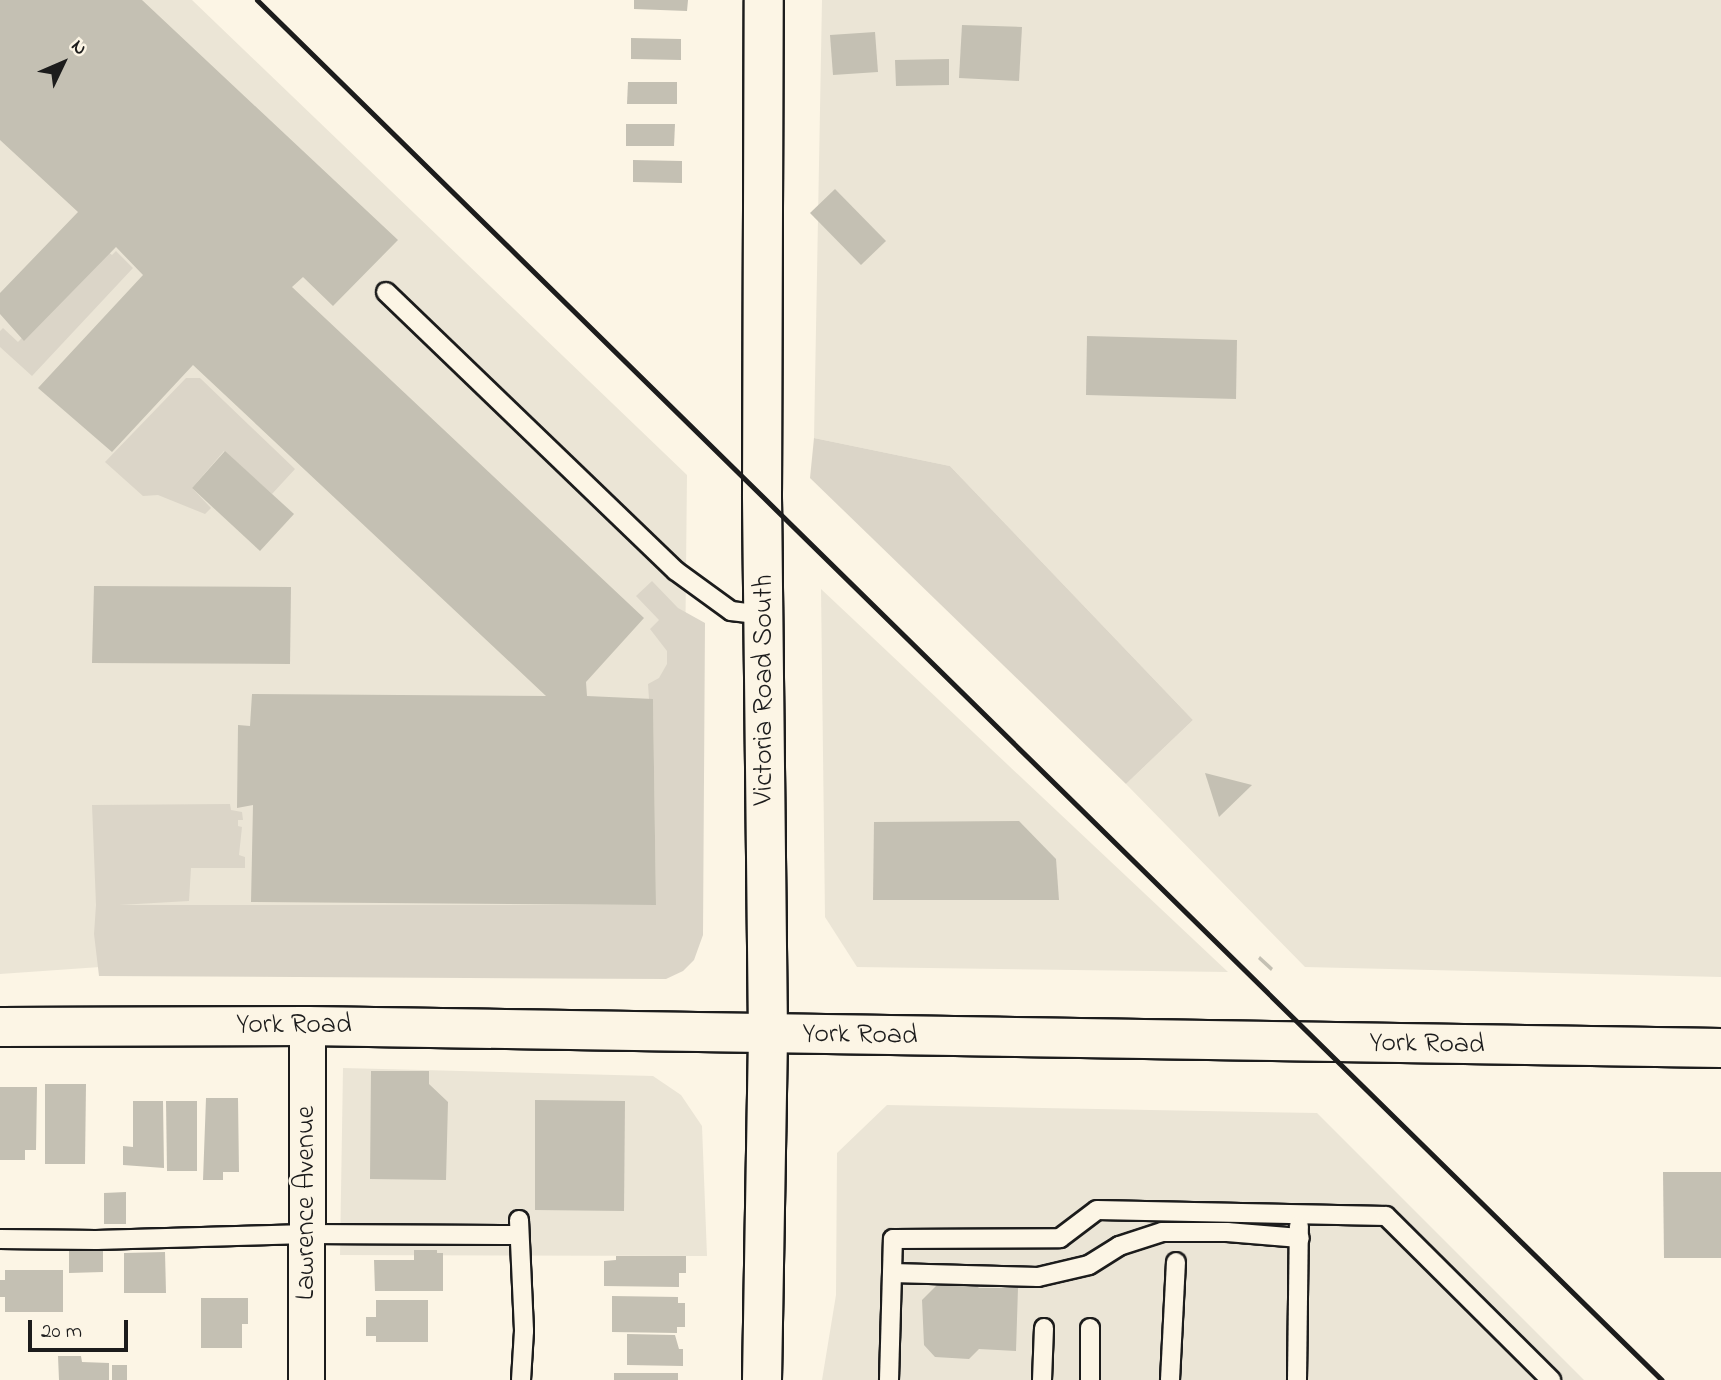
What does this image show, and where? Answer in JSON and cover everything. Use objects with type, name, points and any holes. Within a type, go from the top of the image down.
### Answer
[{"type":"main road","name":"Victoria Road South","points":[[762,1380],[768,1035],[762,495],[764,0]]},
{"type":"main road","name":"York Road","points":[[0,1027],[307,1026],[1721,1048]]},
{"type":"street","name":"Lawrence Avenue","points":[[306,1380],[307,1026]]},
{"type":"lane","points":[[386,292],[676,571],[731,611],[765,615]]},
{"type":"lane","points":[[889,1380],[893,1239],[1060,1238],[1097,1210],[1386,1216],[1551,1380]]},
{"type":"lane","points":[[1297,1380],[1299,1214]]},
{"type":"lane","points":[[0,1239],[96,1241],[519,1228],[524,1331],[521,1380]]},
{"type":"lane","points":[[892,1273],[1038,1277],[1089,1265],[1119,1246],[1162,1232],[1227,1232],[1300,1238]]},
{"type":"lane","points":[[1170,1380],[1176,1262]]},
{"type":"lane","points":[[1042,1380],[1044,1328]]},
{"type":"lane","points":[[1090,1328],[1090,1380]]},
{"type":"shaded area","points":[[0,0],[192,0],[687,475],[682,957],[100,967],[0,974]]},
{"type":"shaded area","points":[[822,0],[1721,0],[1721,977],[1305,967],[1126,784],[1193,720],[950,466],[814,438]]},
{"type":"shaded area","points":[[106,250],[112,255],[116,251],[133,268],[32,376],[0,347],[0,331],[3,328],[18,342]]},
{"type":"shaded area","points":[[186,378],[200,378],[295,469],[272,494],[224,451],[192,488],[211,508],[205,514],[158,495],[143,496],[105,462]]},
{"type":"shaded area","points":[[814,438],[950,466],[1193,720],[1126,784],[810,478]]},
{"type":"shaded area","points":[[652,581],[678,608],[705,623],[703,935],[694,960],[683,971],[666,979],[99,976],[94,934],[96,905],[92,805],[230,804],[231,810],[242,812],[243,820],[238,820],[238,826],[242,827],[239,855],[245,857],[245,868],[191,868],[189,901],[119,905],[656,905],[653,699],[649,699],[648,684],[659,678],[667,664],[667,651],[650,629],[659,620],[636,596]]},
{"type":"shaded area","points":[[821,589],[1228,972],[857,967],[825,917]]},
{"type":"shaded area","points":[[343,1068],[653,1076],[681,1095],[702,1126],[707,1256],[340,1255]]},
{"type":"shaded area","points":[[887,1105],[1317,1113],[1584,1380],[822,1380],[836,1295],[837,1153]]},
{"type":"building","points":[[0,0],[142,0],[398,240],[333,306],[303,277],[292,287],[644,618],[586,682],[587,696],[653,699],[656,905],[251,902],[253,805],[237,808],[238,725],[250,726],[252,694],[546,696],[193,365],[112,452],[38,388],[143,275],[116,247],[24,341],[0,314],[0,293],[78,212],[0,140]]},
{"type":"building","points":[[634,0],[688,0],[687,11],[634,9]]},
{"type":"building","points":[[962,25],[1022,27],[1019,81],[959,78]]},
{"type":"building","points":[[875,32],[878,72],[833,75],[830,35]]},
{"type":"building","points":[[631,38],[681,39],[681,60],[631,59]]},
{"type":"building","points":[[949,59],[949,85],[896,86],[895,60]]},
{"type":"building","points":[[628,82],[677,82],[677,104],[627,104]]},
{"type":"building","points":[[626,124],[675,124],[674,146],[626,146]]},
{"type":"building","points":[[633,160],[682,161],[682,183],[633,182]]},
{"type":"building","points":[[835,189],[886,241],[861,265],[810,213]]},
{"type":"building","points":[[1087,336],[1237,340],[1236,399],[1086,395]]},
{"type":"building","points":[[225,451],[294,514],[260,551],[192,488]]},
{"type":"building","points":[[94,586],[291,587],[290,664],[92,663]]},
{"type":"building","points":[[1205,773],[1252,785],[1219,817]]},
{"type":"building","points":[[1019,821],[1056,859],[1059,900],[873,900],[874,822]]},
{"type":"building","points":[[1260,956],[1273,968],[1271,971],[1258,959]]},
{"type":"building","points":[[371,1071],[429,1071],[429,1084],[448,1102],[446,1180],[370,1179]]},
{"type":"building","points":[[45,1084],[86,1084],[85,1164],[45,1164]]},
{"type":"building","points":[[0,1087],[37,1087],[36,1150],[25,1150],[25,1160],[0,1160]]},
{"type":"building","points":[[206,1098],[238,1098],[239,1172],[223,1172],[223,1180],[203,1180]]},
{"type":"building","points":[[535,1100],[625,1101],[624,1211],[535,1210]]},
{"type":"building","points":[[133,1101],[163,1101],[164,1168],[123,1165],[123,1146],[133,1147]]},
{"type":"building","points":[[166,1101],[197,1101],[197,1171],[167,1171]]},
{"type":"building","points":[[1663,1172],[1721,1172],[1721,1258],[1664,1258]]},
{"type":"building","points":[[126,1192],[126,1224],[104,1224],[104,1193]]},
{"type":"building","points":[[414,1250],[437,1250],[437,1253],[443,1253],[443,1291],[375,1291],[374,1260],[414,1260]]},
{"type":"building","points":[[69,1251],[103,1251],[103,1272],[69,1273]]},
{"type":"building","points":[[165,1252],[166,1293],[124,1293],[124,1253]]},
{"type":"building","points":[[616,1256],[686,1256],[686,1273],[679,1273],[679,1287],[604,1286],[604,1261],[616,1260]]},
{"type":"building","points":[[5,1270],[63,1270],[63,1312],[5,1312],[5,1297],[0,1297],[0,1280],[5,1280]]},
{"type":"building","points":[[972,1281],[979,1288],[1018,1288],[1016,1351],[979,1349],[969,1359],[935,1357],[924,1345],[922,1300],[940,1282]]},
{"type":"building","points":[[612,1296],[678,1297],[678,1303],[685,1303],[685,1327],[677,1327],[677,1333],[612,1332]]},
{"type":"building","points":[[201,1298],[248,1298],[248,1324],[242,1324],[242,1348],[201,1348]]},
{"type":"building","points":[[376,1300],[428,1300],[428,1342],[376,1342],[376,1336],[366,1336],[366,1317],[376,1317]]},
{"type":"building","points":[[627,1334],[675,1335],[679,1349],[683,1349],[683,1366],[627,1365]]},
{"type":"building","points":[[58,1356],[81,1356],[82,1362],[109,1363],[109,1380],[59,1380]]},
{"type":"building","points":[[112,1365],[127,1365],[127,1380],[112,1380]]},
{"type":"building","points":[[614,1373],[678,1373],[678,1380],[614,1380]]},
{"type":"railway","points":[[257,0],[1662,1380]]}]
